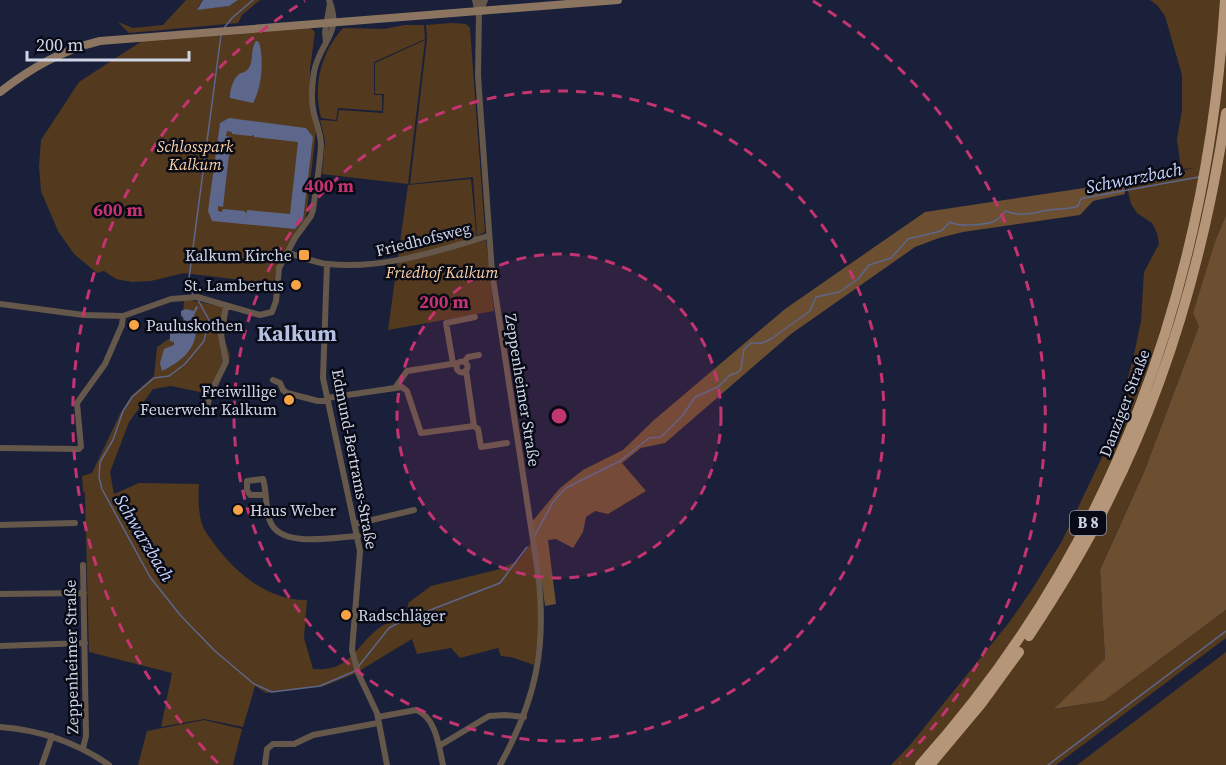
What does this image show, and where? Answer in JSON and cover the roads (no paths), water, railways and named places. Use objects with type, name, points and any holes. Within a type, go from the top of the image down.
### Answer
[{"type":"highway","name":"Danziger Straße","points":[[920,765],[1009,653],[1051,589],[1103,496],[1137,417],[1195,248],[1220,71],[1225,0]]},
{"type":"highway","name":"Danziger Straße","points":[[930,765],[981,704],[1016,656],[1057,592],[1110,499],[1157,389],[1174,339],[1195,248],[1219,161],[1226,113]]},
{"type":"main road","points":[[0,92],[30,70],[75,46],[100,40],[618,0]]},
{"type":"street","points":[[476,0],[479,12]]},
{"type":"street","points":[[479,12],[484,0]]},
{"type":"street","points":[[0,304],[84,315],[123,316],[171,298],[197,297],[260,315],[272,312],[276,301],[279,268],[313,210],[321,145],[312,95],[316,64],[330,37],[330,21],[334,11],[329,2]]},
{"type":"street","name":"Zeppenheimer Straße","points":[[479,12],[478,76],[488,236],[534,546],[540,593],[541,627],[537,673],[524,717],[500,765]]},
{"type":"street","name":"Friedhofsweg","points":[[327,264],[386,263],[488,236]]},
{"type":"street","points":[[288,253],[327,264]]},
{"type":"street","name":"Edmund-Bertrams-Straße","points":[[327,264],[323,378],[358,536],[360,568],[352,650],[358,673],[378,720],[387,765]]},
{"type":"street","points":[[206,412],[210,394],[226,362],[221,335],[226,305]]},
{"type":"street","points":[[0,448],[80,449],[77,403],[105,364],[122,325],[123,316]]},
{"type":"street","points":[[475,317],[446,323],[458,363],[457,371],[461,373],[466,370],[474,426],[478,429],[481,447],[507,443]]},
{"type":"street","points":[[395,388],[407,371],[458,363],[468,357],[479,355]]},
{"type":"street","points":[[273,380],[280,383],[287,393],[327,400],[402,387],[407,391],[421,433],[474,426]]},
{"type":"street","points":[[265,495],[271,522],[276,530],[288,537],[304,540],[358,536]]},
{"type":"street","points":[[355,524],[414,510]]},
{"type":"street","points":[[0,525],[75,523]]},
{"type":"street","name":"Zeppenheimer Straße","points":[[83,565],[86,736],[83,748]]},
{"type":"street","points":[[0,594],[84,593]]},
{"type":"street","points":[[0,646],[85,643]]},
{"type":"street","points":[[265,765],[267,750],[273,744],[294,744],[313,735],[416,710],[421,711],[429,719],[443,765]]},
{"type":"street","points":[[439,746],[489,716],[524,717]]},
{"type":"street","name":"Zeppenheimer Straße","points":[[0,727],[33,730],[52,736],[83,748],[110,765]]},
{"type":"street","points":[[42,765],[52,736]]},
{"type":"water","points":[[203,0],[238,0],[229,6],[197,10]]},
{"type":"water","points":[[256,41],[259,42],[261,49],[262,65],[256,97],[253,103],[230,98],[236,78],[248,70]]},
{"type":"water","points":[[229,118],[306,128],[313,137],[303,220],[295,229],[212,221],[208,211],[220,123]],"holes":[[[227,131],[232,134],[298,142],[290,214],[247,210],[247,213],[223,209],[222,212],[218,211],[218,206],[223,207],[231,137],[226,136]]]},
{"type":"water","points":[[196,306],[198,307],[194,315],[196,334],[194,342],[185,356],[162,371],[160,363],[164,349],[174,345],[174,342],[170,341],[170,332],[183,325],[184,319],[181,311],[186,309],[194,311]]},
{"type":"waterway","name":"Schwarzbach","points":[[224,28],[253,0]]},
{"type":"waterway","name":"Schwarzbach","points":[[193,294],[188,286],[221,35]]},
{"type":"waterway","name":"Schwarzbach","points":[[535,535],[553,502],[566,488],[620,461],[649,438],[661,437],[683,415],[695,397],[718,387],[730,375],[741,369],[744,349],[751,343],[762,343],[771,339],[810,311],[816,297],[839,292],[858,279],[869,265],[891,258],[908,239],[941,231],[950,222],[965,225],[985,224],[995,221],[1006,211],[1023,214],[1071,208],[1078,206],[1084,198],[1199,177]]},
{"type":"waterway","name":"Schwarzbach","points":[[198,300],[209,320],[204,341],[185,364],[169,376],[154,378],[132,397],[123,411],[113,440],[100,462],[99,477],[102,489],[150,577],[181,616],[215,651],[254,684],[272,692],[320,686],[355,671]]},
{"type":"waterway","name":"Schwarzbach","points":[[358,667],[389,628],[500,583],[527,547]]},
{"type":"waterway","points":[[1048,765],[1226,631]]},
{"type":"place","name":"Kalkum Kirche","points":[[304,255]]},
{"type":"place","name":"St. Lambertus","points":[[296,285]]},
{"type":"place","name":"Pauluskothen","points":[[134,325]]},
{"type":"place","name":"Freiwillige Feuerwehr Kalkum","points":[[289,400]]},
{"type":"place","name":"Haus Weber","points":[[238,510]]},
{"type":"place","name":"Radschläger","points":[[346,615]]},
{"type":"district","name":"Kalkum","points":[[297,333]]},
{"type":"park label","name":"Schlosspark Kalkum","points":[[195,155]]},
{"type":"park label","name":"Friedhof Kalkum","points":[[442,272]]}]
